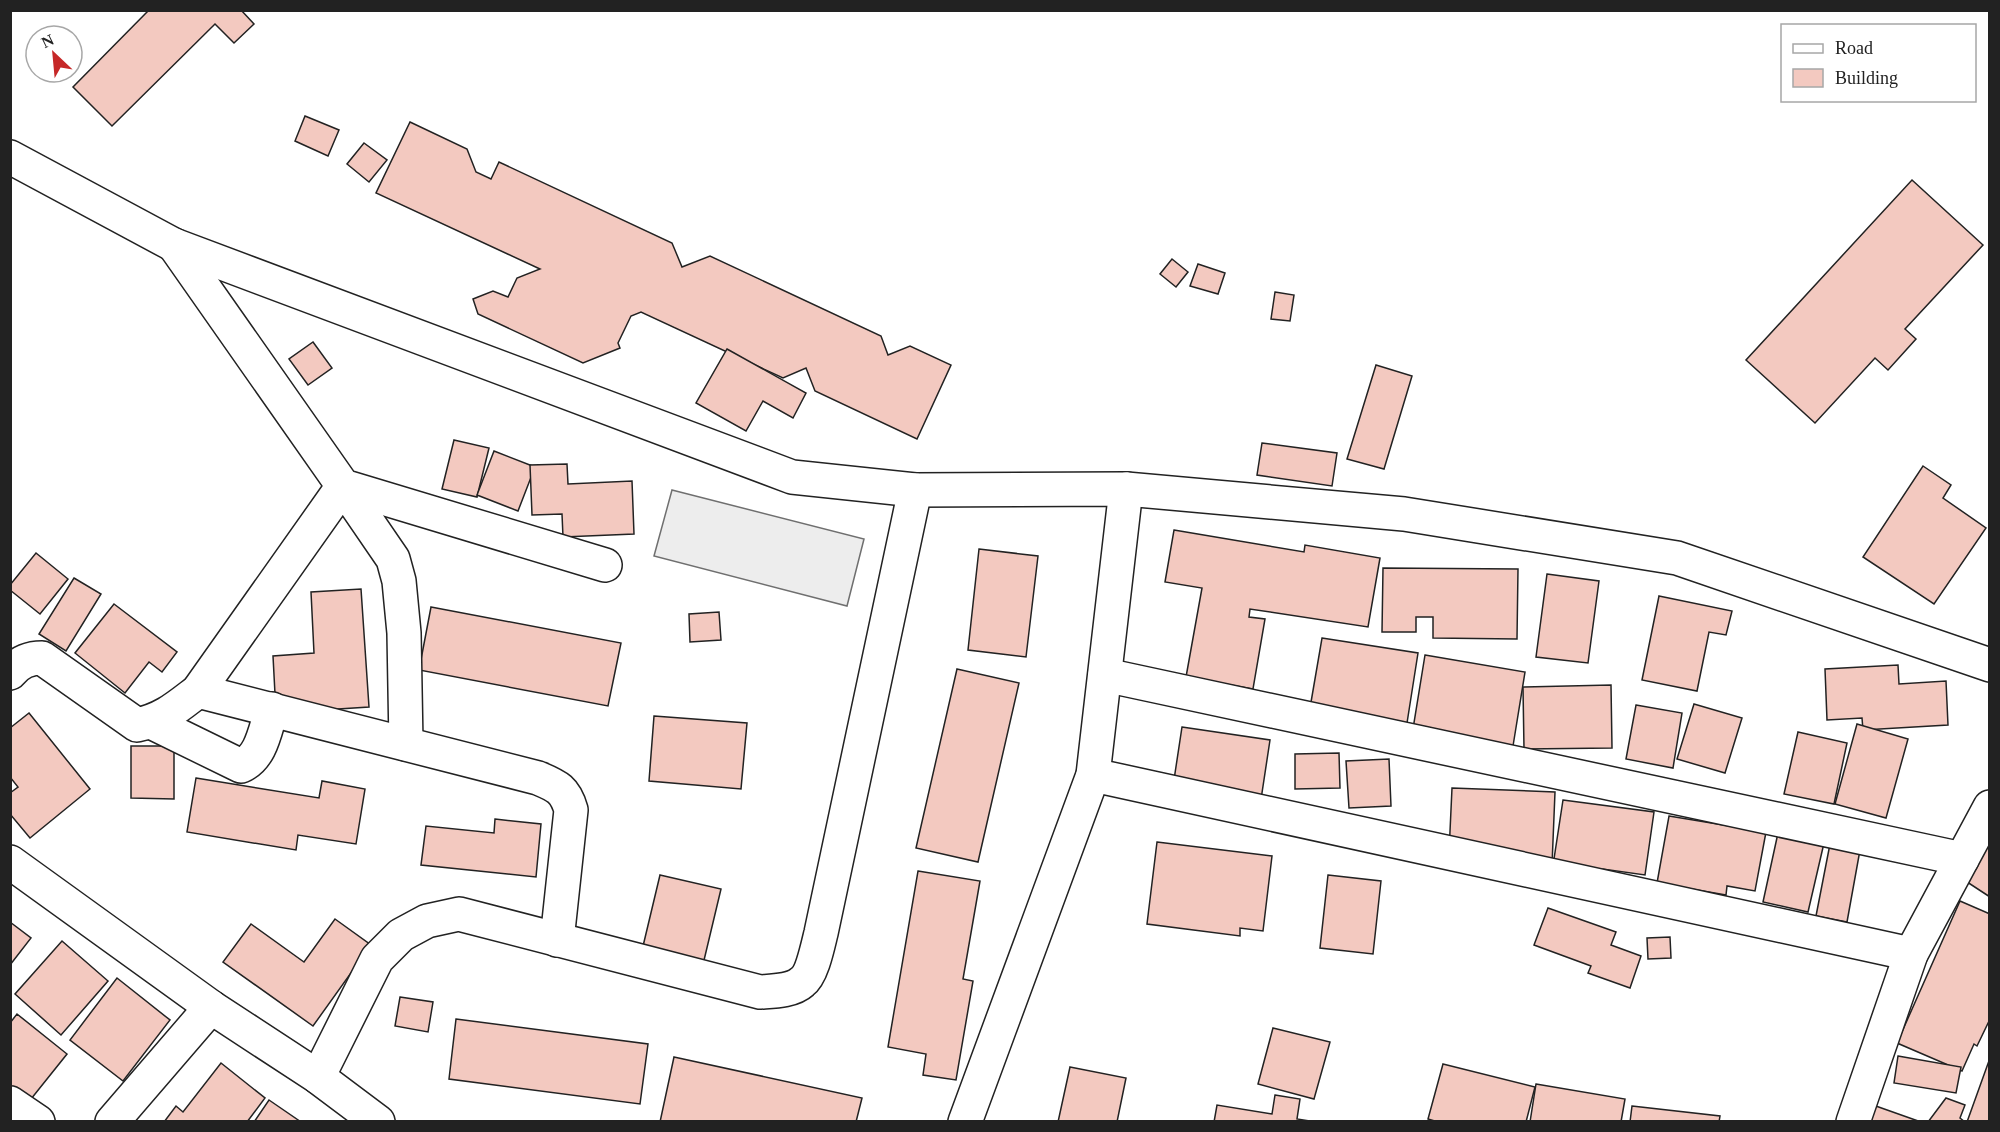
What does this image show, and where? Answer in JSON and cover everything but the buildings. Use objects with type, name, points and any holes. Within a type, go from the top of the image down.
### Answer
[{"type":"street","points":[[10,157],[174,245],[792,477],[915,490],[1126,489],[1404,514],[1677,558],[1989,665]]},
{"type":"street","points":[[174,245],[393,559],[399,581],[404,633],[406,744]]},
{"type":"street","points":[[343,486],[605,565]]},
{"type":"street","points":[[10,672],[31,658],[42,658],[137,724],[151,722],[171,713],[198,691],[343,486]]},
{"type":"street","points":[[965,1122],[1093,775],[1126,489]]},
{"type":"street","points":[[318,1077],[377,959],[401,935],[428,921],[459,914],[760,992],[783,990],[803,982],[815,959],[821,933],[915,490]]},
{"type":"street","points":[[1105,675],[1962,859]]},
{"type":"street","points":[[198,691],[538,778],[559,787],[568,800],[571,810],[557,940]]},
{"type":"street","points":[[151,722],[241,766],[249,763],[259,749],[272,709]]},
{"type":"street","points":[[1093,775],[1911,954]]},
{"type":"street","points":[[1853,1122],[1911,954],[1989,807]]},
{"type":"street","points":[[10,862],[211,1007],[318,1077],[378,1122]]},
{"type":"street","points":[[112,1122],[211,1007]]},
{"type":"street","points":[[10,1103],[38,1122]]},
{"type":"shaded area","points":[[672,490],[864,539],[847,606],[654,556]]}]
